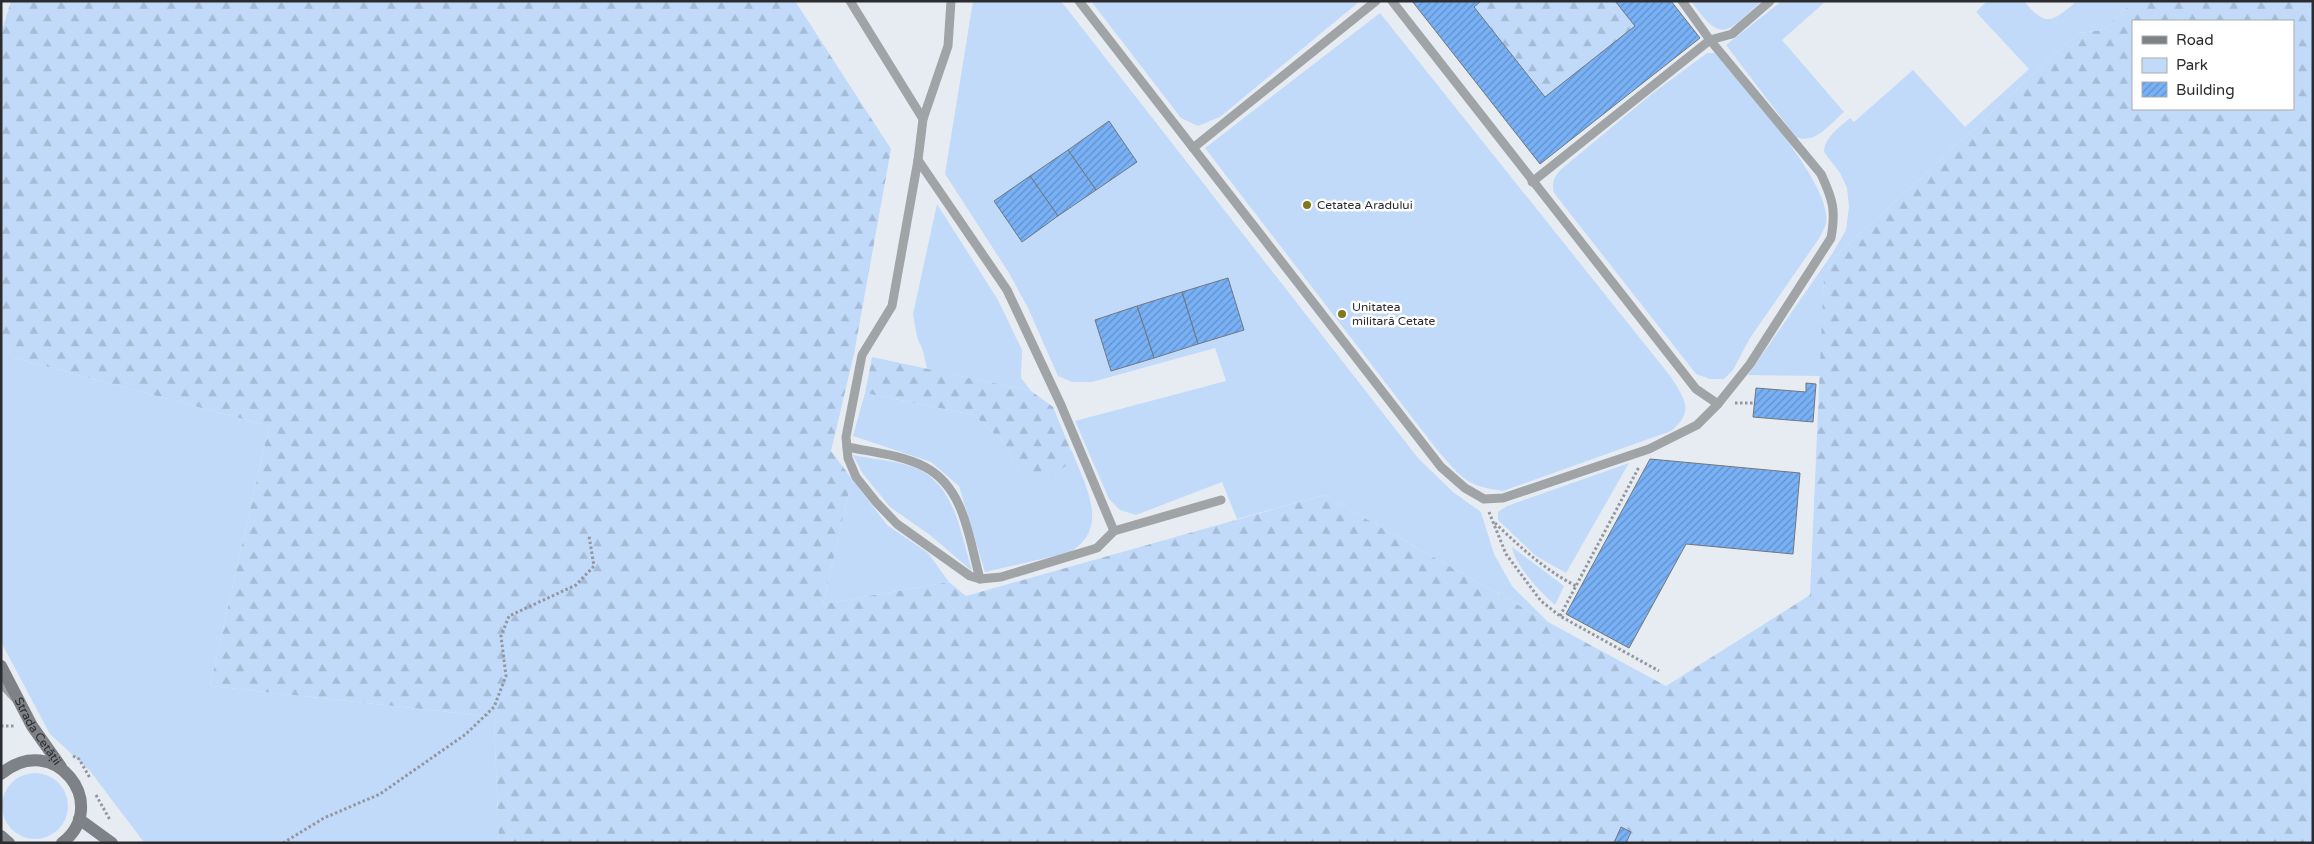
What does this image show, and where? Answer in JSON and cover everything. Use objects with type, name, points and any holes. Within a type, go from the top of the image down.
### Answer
[{"type":"main road","name":"Strada Cetății","points":[[1,666],[32,726],[77,787],[81,802],[79,819]]},
{"type":"main road","name":"Strada Cetății","points":[[1,774],[19,763],[30,760],[41,760],[62,769]]},
{"type":"main road","points":[[62,843],[72,833],[79,819],[112,843]]},
{"type":"main road","points":[[1,836],[8,843]]},
{"type":"lane","points":[[850,1],[923,119]]},
{"type":"lane","points":[[951,1],[948,46],[923,119],[918,160],[892,306],[862,355],[846,437],[848,458],[856,477],[897,524],[970,576],[980,579],[1000,577],[1097,548],[1114,531],[1221,500]]},
{"type":"lane","points":[[1079,1],[1441,467],[1464,488],[1484,499],[1503,498],[1649,448],[1697,425],[1718,404],[1750,364],[1831,238],[1835,217],[1830,195],[1822,174],[1710,40],[1682,1]]},
{"type":"lane","points":[[1193,148],[1376,1]]},
{"type":"lane","points":[[1392,1],[1696,389],[1718,404]]},
{"type":"lane","points":[[1532,182],[1710,40],[1732,34],[1770,1]]},
{"type":"lane","points":[[918,160],[1007,290],[1061,405],[1114,531]]},
{"type":"lane","points":[[847,447],[907,460],[924,466],[940,476],[952,490],[960,508],[980,579]]},
{"type":"lane","points":[[1,683],[20,702]]},
{"type":"path","points":[[1560,616],[1572,597],[1649,448]]},
{"type":"path","points":[[1484,499],[1506,554],[1541,601],[1560,616],[1659,671]]},
{"type":"path","points":[[1492,521],[1528,554],[1555,575],[1576,586]]},
{"type":"path","points":[[283,843],[324,818],[380,794],[466,734],[494,707],[506,676],[501,636],[509,616],[576,586],[594,566],[589,536]]},
{"type":"green space","points":[[11,1],[795,1],[891,149],[854,354],[831,451],[852,479],[823,604],[949,582],[966,596],[1324,495],[1548,622],[1666,686],[1810,595],[1824,274],[1837,255],[2078,33],[2103,30],[2134,1],[2313,1],[2313,843],[499,843],[494,717],[210,686],[269,426],[15,358],[1,343],[1,34]]},
{"type":"green space","points":[[973,1],[1061,1],[1418,458],[1453,492],[1481,512],[1494,554],[1512,586],[1548,622],[1324,495],[1237,519],[1222,482],[1136,515],[1120,510],[1109,499],[1075,421],[1226,381],[1215,348],[1092,382],[1072,382],[1058,376],[1028,308],[1009,273],[945,174]],"holes":[[[1109,121],[1137,162],[1023,241],[994,201]],[[1228,278],[1244,330],[1111,371],[1095,320]]]},
{"type":"green space","points":[[1091,1],[1360,1],[1220,117],[1198,126],[1181,118]]},
{"type":"green space","points":[[1481,1],[1615,1],[1635,26],[1545,97],[1474,7]]},
{"type":"green space","points":[[1691,1],[1762,1],[1725,30],[1718,29],[1711,24]]},
{"type":"green space","points":[[1782,1],[1826,1],[1782,40],[1844,112],[1822,132],[1810,138],[1796,137],[1726,45]]},
{"type":"green space","points":[[1987,1],[2024,1],[2038,15],[2049,19],[2061,14],[2077,1],[2134,1],[2103,30],[2078,33],[1837,255],[1824,274],[1821,376],[1748,375],[1832,254],[1846,230],[1849,207],[1847,188],[1840,173],[1824,152],[1827,141],[1833,133],[1850,118],[1854,122],[1913,70],[1965,127],[2029,69],[1976,12]]},
{"type":"green space","points":[[1380,13],[1671,377],[1683,399],[1685,411],[1683,417],[1671,431],[1503,491],[1481,486],[1466,479],[1438,451],[1205,148]]},
{"type":"green space","points":[[1707,53],[1714,53],[1720,58],[1785,138],[1802,162],[1816,186],[1824,206],[1826,223],[1818,240],[1750,338],[1733,370],[1724,379],[1710,379],[1696,374],[1554,193],[1553,188],[1555,178],[1565,166],[1653,93]]},
{"type":"green space","points":[[937,204],[998,300],[1022,350],[1021,378],[1031,391],[927,369],[923,351],[917,337],[913,314]]},
{"type":"green space","points":[[1,343],[15,358],[269,426],[210,686],[494,717],[499,843],[145,843],[143,841],[90,771],[50,734],[1,642]]},
{"type":"green space","points":[[872,357],[1031,391],[1053,407],[1072,453],[1067,465],[1050,478],[1020,474],[1004,443],[974,415],[865,393]]},
{"type":"green space","points":[[865,393],[974,415],[1004,443],[1020,474],[1072,451],[1088,492],[1091,506],[1092,519],[1089,532],[1081,543],[1068,553],[985,572],[959,486],[931,462],[853,436]]},
{"type":"green space","points":[[853,455],[910,466],[925,473],[937,483],[946,495],[959,524],[972,571],[930,535],[890,507],[863,474]]},
{"type":"green space","points":[[1629,463],[1566,573],[1536,556],[1498,520],[1498,512],[1507,506]]},
{"type":"green space","points":[[852,479],[887,525],[928,553],[949,582],[823,604]]},
{"type":"green space","points":[[1512,547],[1564,586],[1555,605],[1523,571]]},
{"type":"green space","points":[[41,773],[59,782],[66,793],[68,806],[66,819],[59,830],[48,837],[29,839],[11,830],[4,819],[2,800],[11,782],[22,775]]},
{"type":"building","points":[[1412,1],[1481,1],[1474,7],[1545,97],[1635,26],[1615,1],[1671,1],[1700,38],[1540,164]]},
{"type":"building","points":[[1109,121],[1137,162],[1096,190],[1068,150]]},
{"type":"building","points":[[1068,150],[1096,190],[1058,216],[1030,176]]},
{"type":"building","points":[[1030,176],[1058,216],[1022,242],[994,201]]},
{"type":"building","points":[[1228,278],[1244,330],[1198,344],[1182,292]]},
{"type":"building","points":[[1182,292],[1198,344],[1154,358],[1137,306]]},
{"type":"building","points":[[1137,306],[1154,358],[1111,371],[1095,320]]},
{"type":"building","points":[[1806,383],[1816,384],[1813,422],[1753,417],[1756,388],[1806,392]]},
{"type":"building","points":[[1650,459],[1800,473],[1793,554],[1686,544],[1629,648],[1566,614]]},
{"type":"building","points":[[1621,827],[1631,832],[1626,843],[1614,843]]},
{"type":"place","name":"Cetatea Aradului","points":[[1307,205]]},
{"type":"place","name":"Unitatea militară Cetate","points":[[1342,314]]}]
